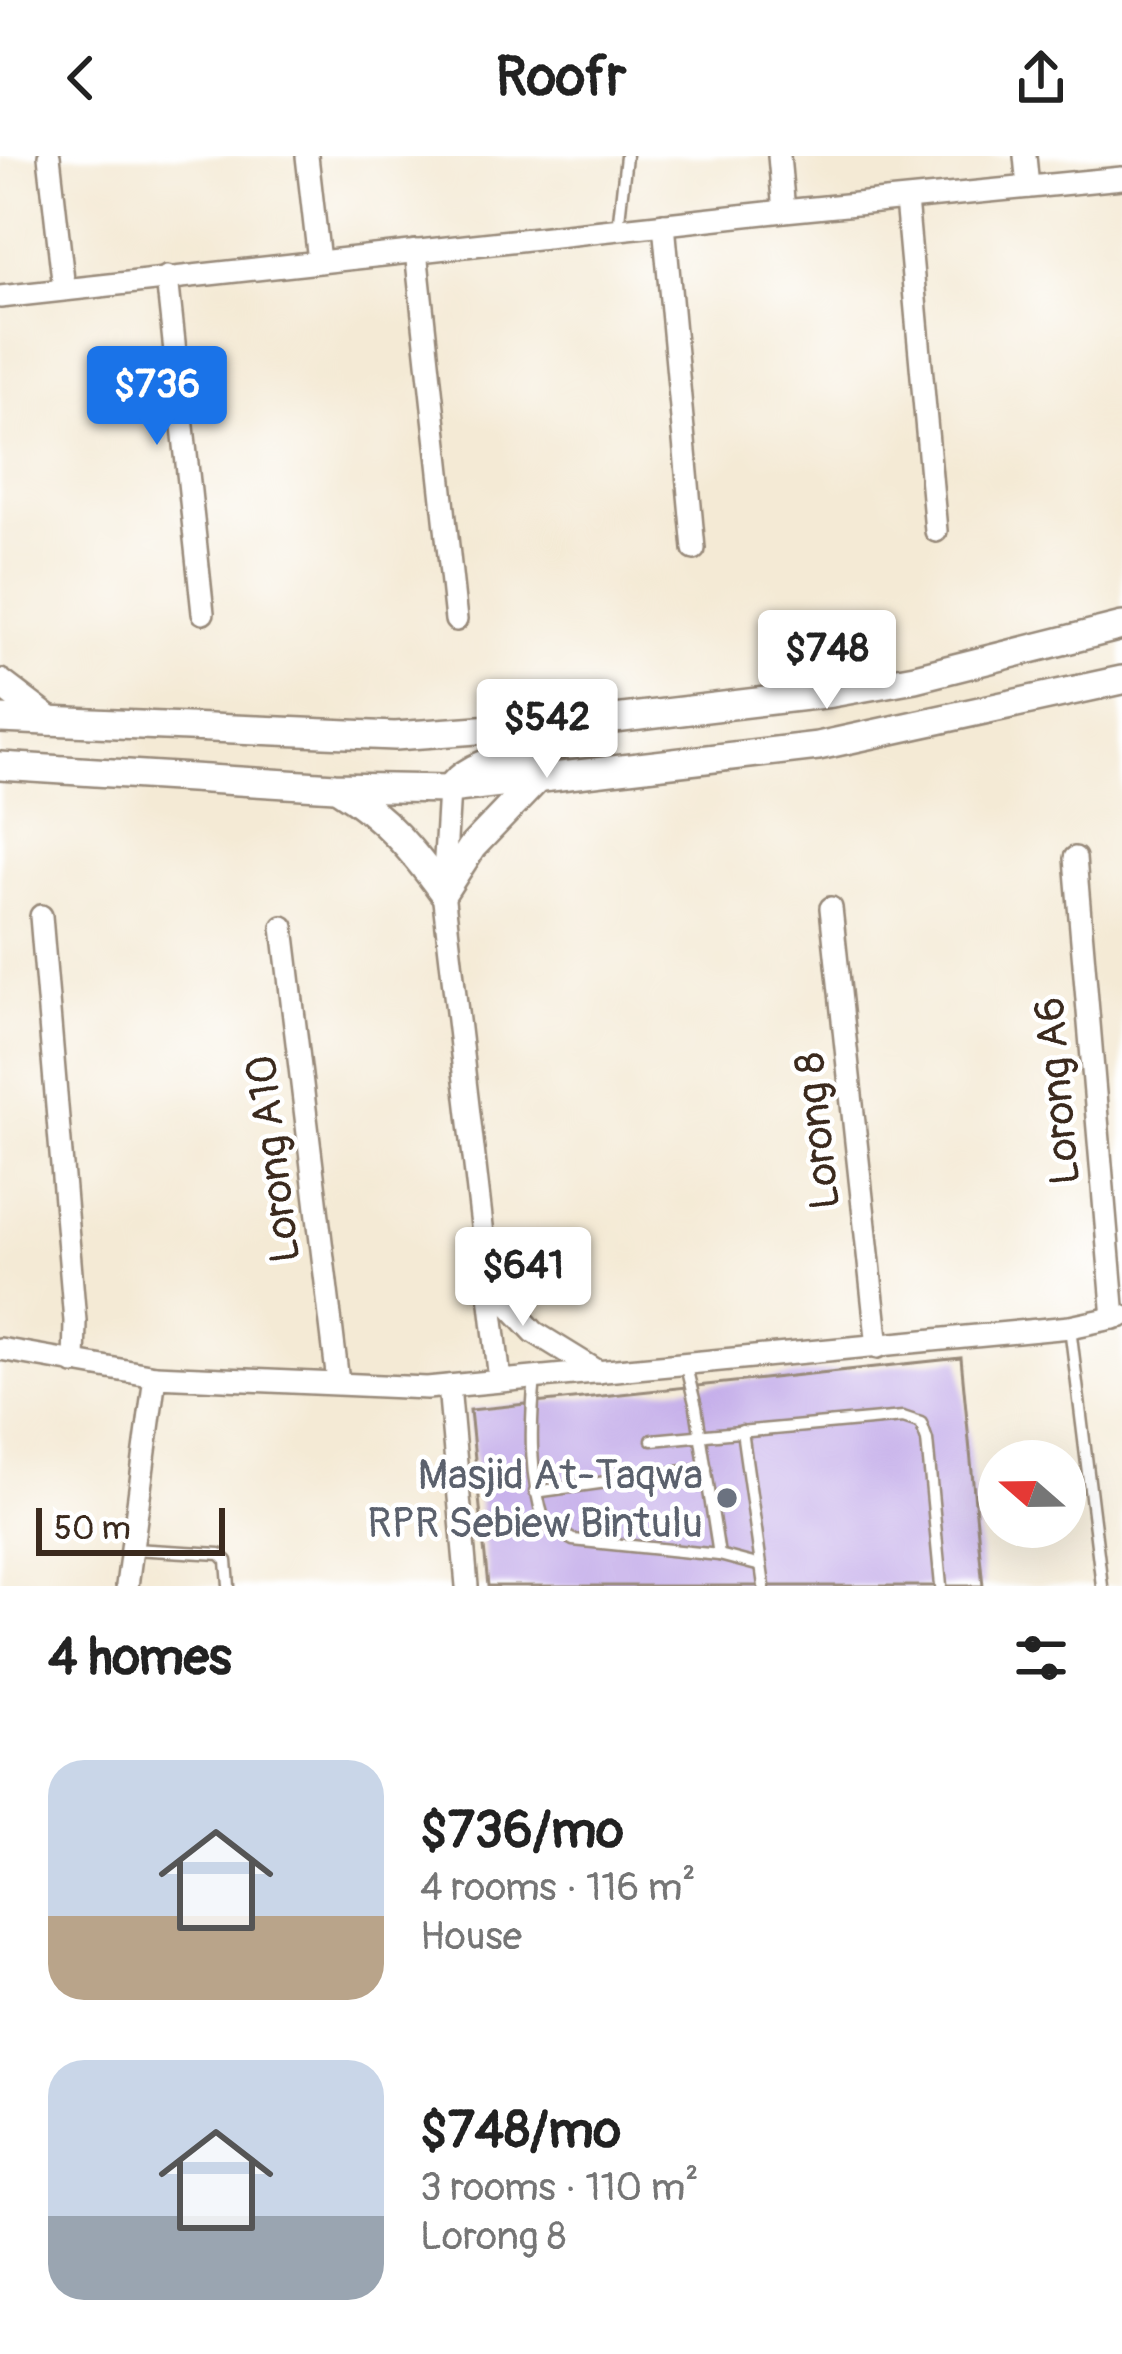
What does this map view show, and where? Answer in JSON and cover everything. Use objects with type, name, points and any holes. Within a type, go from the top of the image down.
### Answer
[{"type":"street","points":[[49,156],[64,289]]},
{"type":"street","points":[[307,156],[319,261]]},
{"type":"street","points":[[779,156],[784,211]]},
{"type":"street","points":[[1024,156],[1028,187]]},
{"type":"street","points":[[0,297],[1122,178]]},
{"type":"street","points":[[906,200],[936,531]]},
{"type":"street","points":[[664,224],[694,549]]},
{"type":"street","points":[[416,251],[456,620]]},
{"type":"street","points":[[167,277],[203,614]]},
{"type":"street","points":[[0,719],[395,736],[589,722],[915,678],[1122,626]]},
{"type":"street","points":[[8,763],[335,787],[449,789],[818,746],[1122,680]]},
{"type":"street","points":[[0,683],[50,721]]},
{"type":"street","points":[[500,1380],[443,892],[449,789],[478,764],[564,745],[589,722]]},
{"type":"street","points":[[443,892],[472,847],[538,778]]},
{"type":"street","points":[[335,787],[370,808],[404,840],[443,892]]},
{"type":"street","name":"Lorong A6","points":[[1075,858],[1118,1317]]},
{"type":"street","name":"Lorong 8","points":[[831,908],[878,1346]]},
{"type":"street","points":[[41,916],[75,1321],[74,1363]]},
{"type":"street","name":"Lorong A10","points":[[283,927],[338,1382]]},
{"type":"street","points":[[490,1285],[534,1332],[599,1372]]},
{"type":"street","points":[[0,1349],[155,1376],[449,1386],[1070,1327],[1118,1317]]},
{"type":"street","points":[[127,1586],[155,1376]]},
{"type":"street","points":[[449,1386],[467,1586]]},
{"type":"lane","points":[[618,229],[626,156]]},
{"type":"lane","points":[[1070,1327],[1102,1586]]},
{"type":"lane","points":[[685,1363],[701,1435],[718,1556]]},
{"type":"lane","points":[[535,1378],[530,1428],[535,1492],[545,1524],[573,1540],[718,1556],[761,1566]]},
{"type":"lane","points":[[652,1440],[903,1417],[921,1423],[927,1440],[941,1586]]},
{"type":"lane","points":[[742,1431],[764,1586]]},
{"type":"lane","points":[[535,1492],[706,1468]]},
{"type":"lane","points":[[133,1549],[220,1554],[226,1562],[229,1586]]},
{"type":"building","name":"Masjid At-Taqwa RPR Sebiew Bintulu","points":[[961,1358],[983,1586],[488,1586],[470,1410]]},
{"type":"place","name":"Masjid At-Taqwa RPR Sebiew Bintulu","points":[[727,1498]]}]
